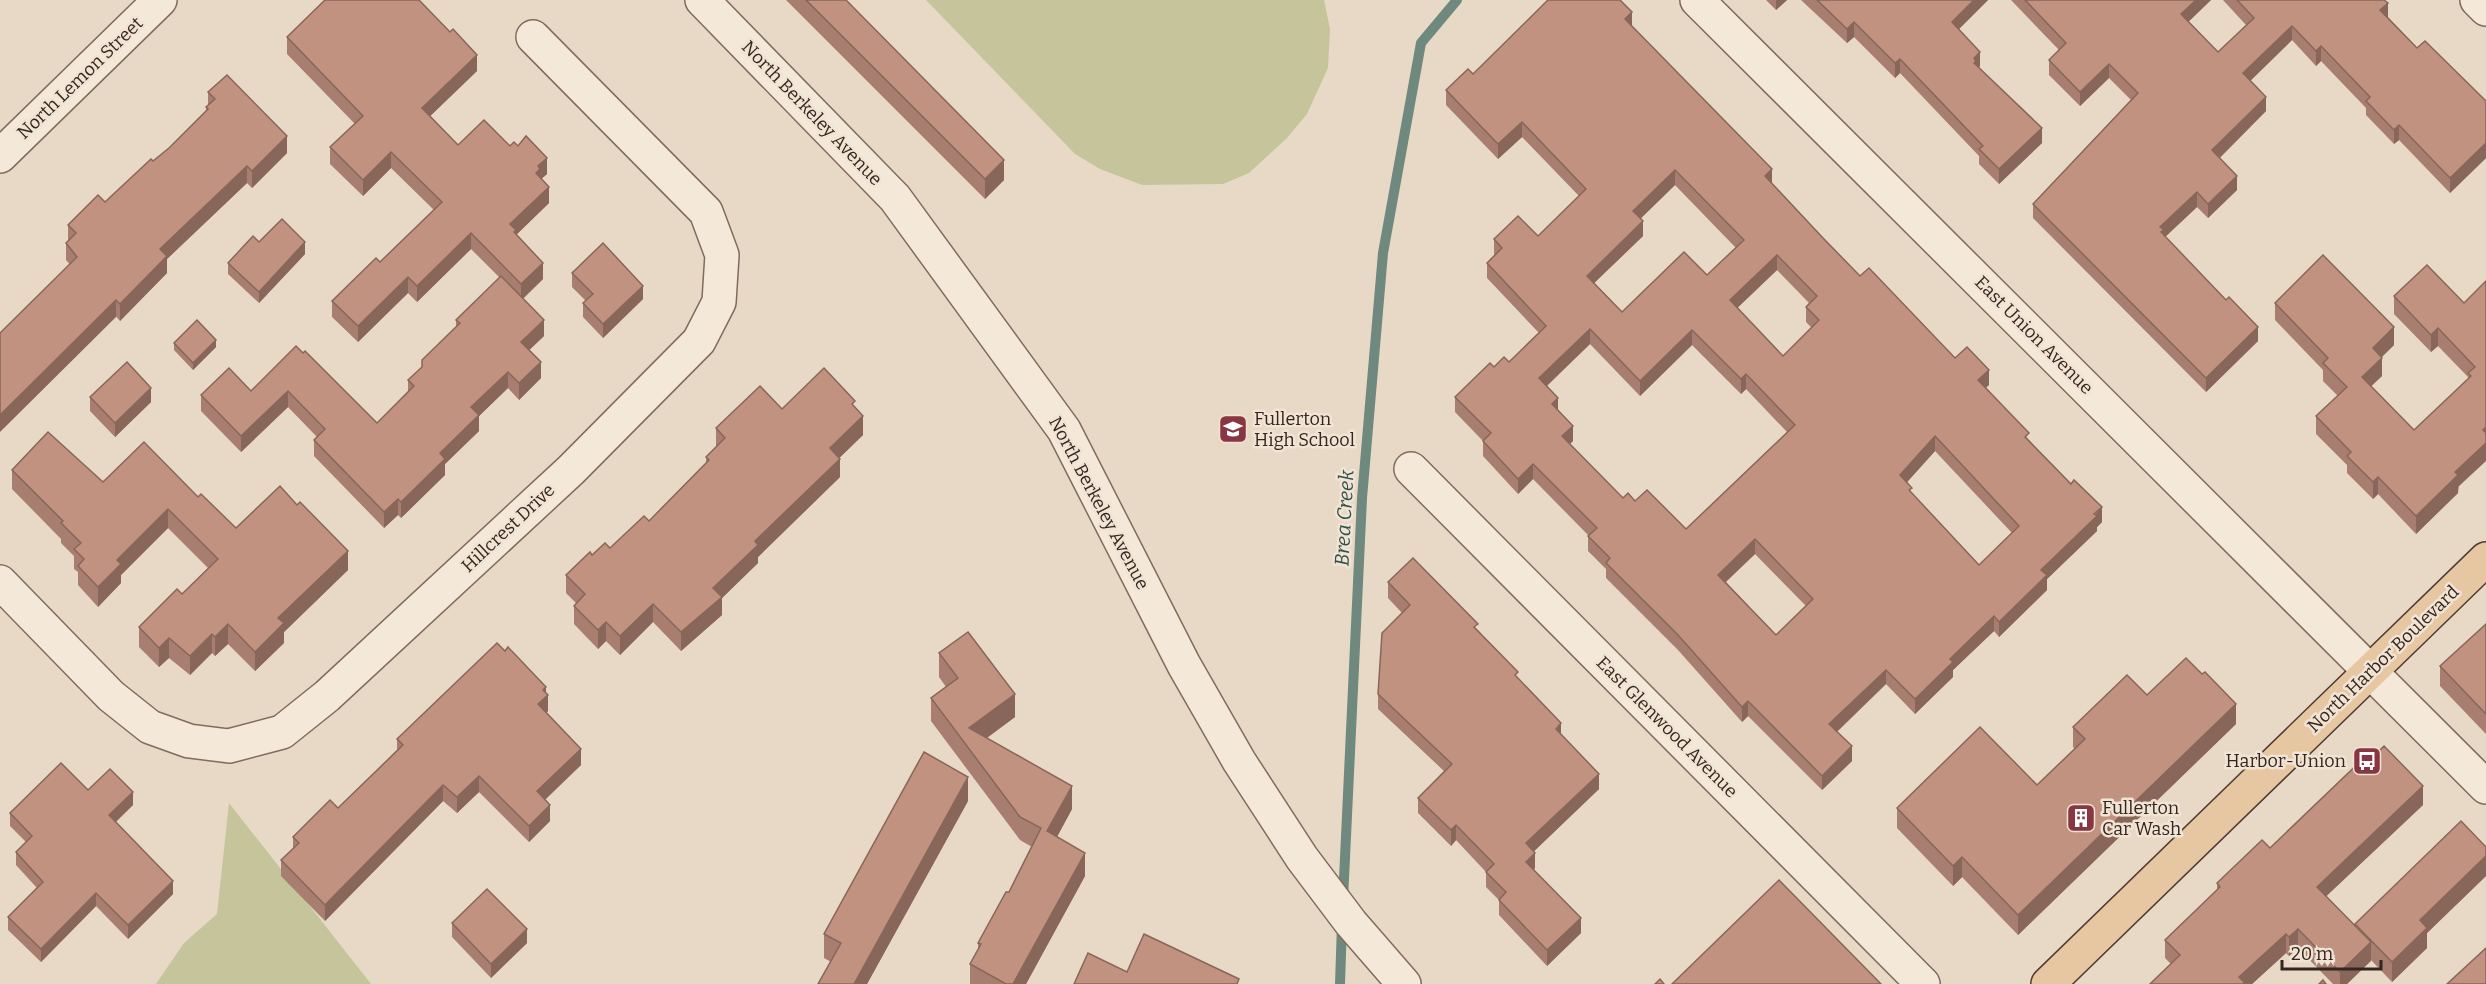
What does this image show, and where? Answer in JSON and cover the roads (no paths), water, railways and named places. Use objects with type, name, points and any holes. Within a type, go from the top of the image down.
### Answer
[{"type":"main road","name":"North Harbor Boulevard","points":[[2048,984],[2486,559]]},
{"type":"street","name":"North Lemon Street","points":[[0,156],[160,0]]},
{"type":"street","name":"North Berkeley Avenue","points":[[702,0],[895,198],[1064,430],[1184,665],[1239,761],[1302,858],[1351,923],[1404,984]]},
{"type":"street","name":"East Union Avenue","points":[[1697,0],[2486,787]]},
{"type":"street","points":[[2477,0],[2486,9]]},
{"type":"street","name":"Hillcrest Drive","points":[[0,582],[111,696],[150,727],[189,741],[229,746],[282,732],[327,696],[572,470],[699,341],[719,302],[722,255],[706,212],[532,37]]},
{"type":"street","name":"East Glenwood Avenue","points":[[1411,469],[1923,984]]},
{"type":"waterway","name":"Brea Creek","points":[[1343,900],[1362,498],[1383,253],[1421,43],[1457,0]]},
{"type":"waterway","name":"Brea Creek","points":[[1340,984],[1342,924]]},
{"type":"place","name":"Fullerton High School","points":[[1233,429]]},
{"type":"place","name":"Harbor-Union","points":[[2367,761]]},
{"type":"place","name":"Fullerton Car Wash","points":[[2081,818]]}]
